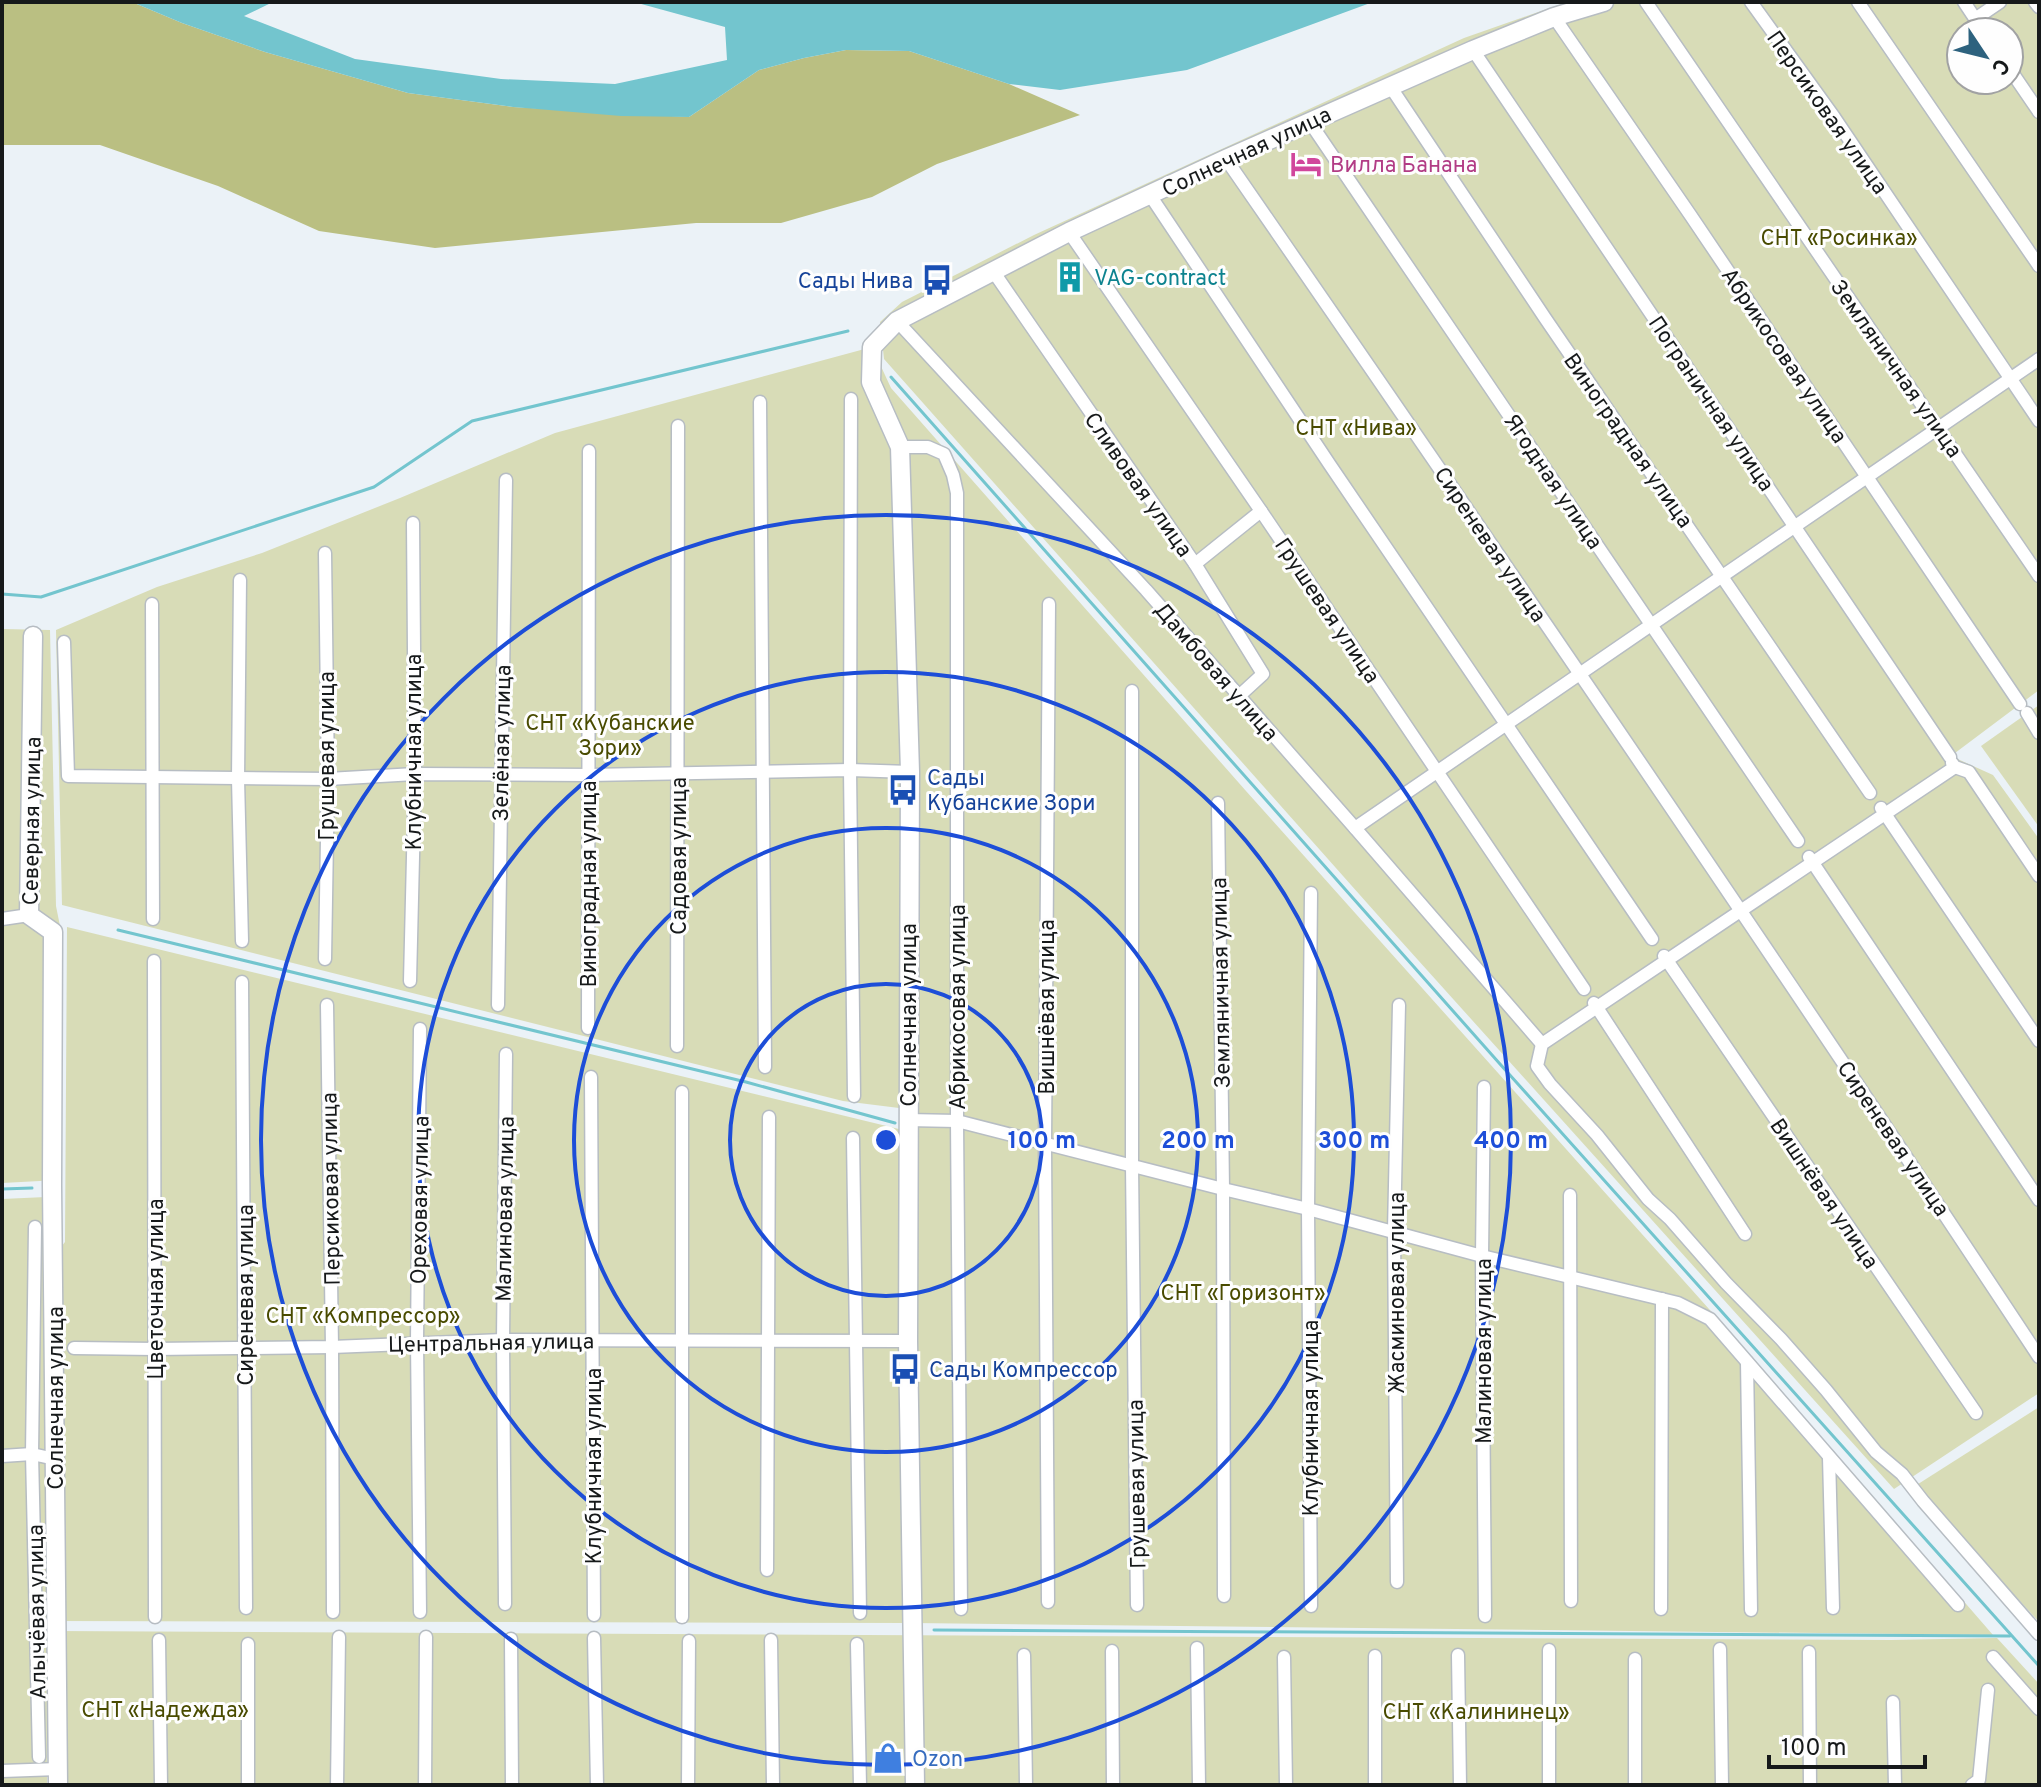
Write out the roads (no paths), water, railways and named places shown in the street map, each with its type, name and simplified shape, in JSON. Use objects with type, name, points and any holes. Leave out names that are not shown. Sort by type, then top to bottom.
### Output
[{"type":"street","name":"Солнечная улица","points":[[915,1785],[908,1341],[910,772],[900,447],[871,382],[872,347],[897,321],[1069,232],[1309,121],[1473,50],[1554,17],[1604,2]]},
{"type":"street","name":"Земляничная улица","points":[[1646,2],[2039,576]]},
{"type":"street","name":"Персиковая улица","points":[[1751,2],[1834,117],[2039,421]]},
{"type":"street","points":[[1858,2],[2039,266]]},
{"type":"street","points":[[1979,16],[2000,2]]},
{"type":"street","points":[[2035,2],[2039,7]]},
{"type":"street","name":"Абрикосовая улица","points":[[1554,17],[2027,714]]},
{"type":"street","name":"Пограничная улица","points":[[1473,50],[1952,762]]},
{"type":"street","name":"Виноградная улица","points":[[1390,86],[1870,793]]},
{"type":"street","points":[[2025,91],[2039,112]]},
{"type":"street","name":"Ягодная улица","points":[[1309,121],[1798,841]]},
{"type":"street","name":"Сиреневая улица","points":[[1226,159],[1728,892],[2039,1357]]},
{"type":"street","points":[[1150,195],[1652,939]]},
{"type":"street","name":"Грушевая улица","points":[[1069,232],[1584,989]]},
{"type":"street","name":"Сливовая улица","points":[[993,271],[1195,564],[1263,674],[1239,696]]},
{"type":"street","name":"Дамбовая улица","points":[[897,321],[1146,590],[1542,1044]]},
{"type":"street","points":[[1355,828],[2039,359]]},
{"type":"street","points":[[851,399],[850,770],[854,1096]]},
{"type":"street","points":[[760,402],[765,1067]]},
{"type":"street","name":"Садовая улица","points":[[677,1046],[678,426]]},
{"type":"street","name":"Абрикосовая улица","points":[[900,447],[928,447],[944,454],[957,493],[961,1609]]},
{"type":"street","name":"Виноградная улица","points":[[588,1028],[589,451]]},
{"type":"street","name":"Зелёная улица","points":[[498,1005],[506,480]]},
{"type":"street","points":[[1195,564],[1261,511]]},
{"type":"street","name":"Клубничная улица","points":[[410,981],[415,774],[413,523]]},
{"type":"street","name":"Грушевая улица","points":[[325,553],[328,779],[325,959]]},
{"type":"street","points":[[240,580],[238,779],[242,941]]},
{"type":"street","points":[[152,604],[153,919]]},
{"type":"street","name":"Вишнёвая улица","points":[[1048,1602],[1045,1145],[1049,604]]},
{"type":"street","name":"Северная улица","points":[[33,636],[29,915],[53,932],[52,1185]]},
{"type":"street","points":[[64,642],[68,776],[328,779],[415,774],[910,772]]},
{"type":"street","name":"Грушевая улица","points":[[1132,691],[1132,1166],[1137,1605]]},
{"type":"street","points":[[2039,876],[1969,772],[1952,762],[1885,815],[1810,859],[1744,916],[1595,1005],[1542,1044],[1537,1066],[1648,1199],[1670,1219],[1817,1380],[1876,1452],[1902,1474],[2039,1634]]},
{"type":"street","name":"Земляничная улица","points":[[1218,803],[1224,1596]]},
{"type":"street","points":[[1885,815],[2039,1041]]},
{"type":"street","points":[[1810,859],[2039,1200]]},
{"type":"street","name":"Клубничная улица","points":[[1311,893],[1308,1209],[1311,1606]]},
{"type":"street","points":[[2,919],[29,915]]},
{"type":"street","name":"Цветочная улица","points":[[154,961],[155,1617]]},
{"type":"street","name":"Вишнёвая улица","points":[[1668,962],[1976,1413]]},
{"type":"street","name":"Сиреневая улица","points":[[242,982],[246,1608]]},
{"type":"street","name":"Персиковая улица","points":[[327,1005],[333,1612]]},
{"type":"street","name":"Жасминовая улица","points":[[1397,1582],[1394,1231],[1399,1005]]},
{"type":"street","points":[[1595,1005],[1745,1234]]},
{"type":"street","name":"Ореховая улица","points":[[420,1029],[417,1342],[420,1612]]},
{"type":"street","name":"Малиновая улица","points":[[505,1604],[503,1340],[506,1054]]},
{"type":"street","name":"Клубничная улица","points":[[591,1077],[594,1615]]},
{"type":"street","name":"Малиновая улица","points":[[1484,1087],[1485,1616]]},
{"type":"street","points":[[682,1092],[682,1617]]},
{"type":"street","points":[[767,1570],[769,1117]]},
{"type":"street","points":[[907,1120],[957,1121],[1482,1256],[1678,1303],[1710,1319],[1958,1605]]},
{"type":"street","points":[[853,1138],[860,1613]]},
{"type":"street","name":"Солнечная улица","points":[[52,1185],[58,1777]]},
{"type":"street","points":[[1570,1195],[1571,1601]]},
{"type":"street","name":"Алычёвая улица","points":[[35,1227],[32,1454],[39,1757]]},
{"type":"street","points":[[1661,1609],[1662,1299]]},
{"type":"street","name":"Центральная улица","points":[[74,1348],[332,1347],[503,1340],[908,1341]]},
{"type":"street","points":[[1747,1362],[1751,1610]]},
{"type":"street","points":[[2,1456],[32,1454],[55,1459]]},
{"type":"street","points":[[1829,1457],[1833,1608]]},
{"type":"street","points":[[337,1785],[339,1637]]},
{"type":"street","points":[[425,1785],[426,1637]]},
{"type":"street","points":[[594,1638],[597,1785]]},
{"type":"street","points":[[511,1639],[512,1785]]},
{"type":"street","points":[[159,1640],[161,1785]]},
{"type":"street","points":[[771,1640],[773,1785]]},
{"type":"street","points":[[688,1785],[689,1641]]},
{"type":"street","points":[[248,1644],[248,1785]]},
{"type":"street","points":[[857,1644],[860,1785]]},
{"type":"street","points":[[1197,1648],[1199,1785]]},
{"type":"street","points":[[1720,1649],[1722,1785]]},
{"type":"street","points":[[1549,1650],[1549,1785]]},
{"type":"street","points":[[1112,1651],[1113,1785]]},
{"type":"street","points":[[1809,1652],[1810,1785]]},
{"type":"street","points":[[1024,1655],[1026,1785]]},
{"type":"street","points":[[1458,1655],[1460,1785]]},
{"type":"street","points":[[1375,1656],[1375,1785]]},
{"type":"street","points":[[1284,1657],[1286,1785]]},
{"type":"street","points":[[1993,1657],[2039,1709]]},
{"type":"street","points":[[1635,1659],[1635,1785]]},
{"type":"street","points":[[1972,1785],[1979,1780],[1988,1690]]},
{"type":"street","points":[[1893,1702],[1895,1785]]},
{"type":"street","points":[[2,1771],[58,1777]]},
{"type":"water","points":[[132,2],[273,2],[244,16],[355,59],[501,79],[615,84],[727,60],[725,27],[634,2],[1373,2],[1187,70],[1060,90],[1009,84],[909,51],[846,50],[759,70],[689,117],[621,116],[513,107],[408,93],[265,52]]},
{"type":"waterway","points":[[2,594],[41,597],[374,487],[472,421],[848,331]]},
{"type":"waterway","points":[[891,377],[2039,1666]]},
{"type":"waterway","points":[[118,930],[746,1082],[895,1123]]},
{"type":"waterway","points":[[2,1189],[32,1188]]},
{"type":"waterway","points":[[934,1630],[2010,1636]]},
{"type":"place","name":"Вилла Банана","points":[[1306,164]]},
{"type":"place","name":"VAG-contract","points":[[1070,277]]},
{"type":"place","name":"Сады Нива","points":[[937,280]]},
{"type":"place","name":"Сады Кубанские Зори","points":[[903,790]]},
{"type":"place","name":"Сады Компрессор","points":[[905,1369]]},
{"type":"place","name":"Ozon","points":[[888,1758]]},
{"type":"park label","name":"СНТ «Росинка»","points":[[1839,237]]},
{"type":"park label","name":"СНТ «Нива»","points":[[1356,427]]},
{"type":"park label","name":"СНТ «Кубанские Зори»","points":[[610,734]]},
{"type":"park label","name":"СНТ «Горизонт»","points":[[1243,1292]]},
{"type":"park label","name":"СНТ «Компрессор»","points":[[363,1315]]},
{"type":"park label","name":"СНТ «Надежда»","points":[[165,1709]]},
{"type":"park label","name":"СНТ «Калининец»","points":[[1476,1711]]}]
